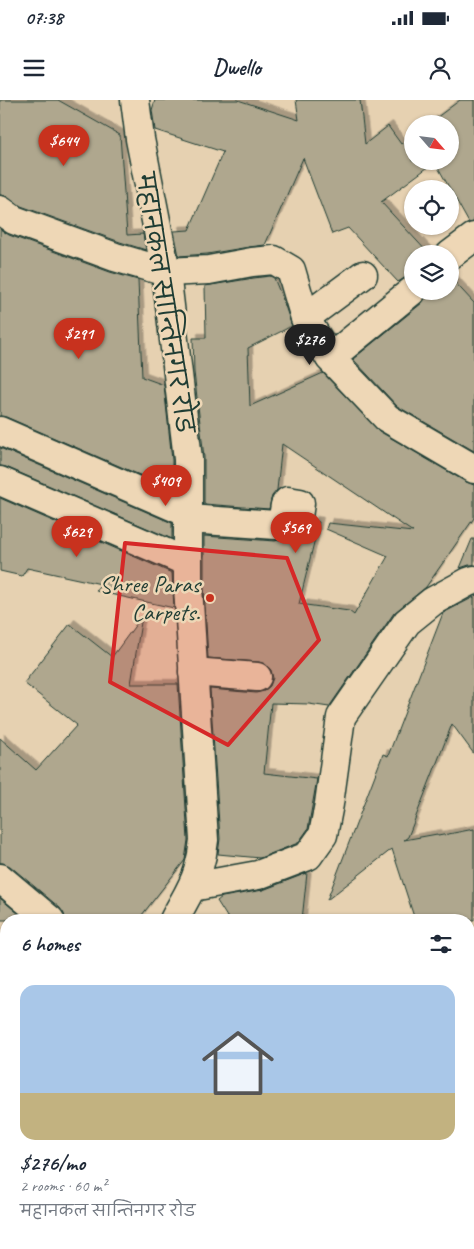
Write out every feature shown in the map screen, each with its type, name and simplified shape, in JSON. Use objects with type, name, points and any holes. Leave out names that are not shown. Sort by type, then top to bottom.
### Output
[{"type":"street","name":"महानकल सान्तिनगर रोड","points":[[135,100],[140,139],[166,272],[188,459],[187,562],[204,840],[198,873],[184,907]]},
{"type":"street","points":[[0,210],[14,220],[115,257],[166,272],[208,270],[274,260],[291,270],[305,318],[330,358],[387,418],[474,469]]},
{"type":"street","points":[[459,248],[474,237]]},
{"type":"street","points":[[305,318],[363,275]]},
{"type":"street","points":[[330,358],[404,298]]},
{"type":"street","points":[[0,431],[188,516],[276,525],[283,518],[285,505],[288,501],[300,503],[298,518]]},
{"type":"street","points":[[0,481],[187,562]]},
{"type":"street","points":[[184,907],[308,856],[323,835],[341,717],[408,622],[433,601],[474,580]]},
{"type":"street","points":[[193,672],[257,677]]},
{"type":"street","points":[[0,878],[43,914]]},
{"type":"highlighted area","points":[[125,543],[287,558],[319,640],[228,745],[110,682]]},
{"type":"building","points":[[0,100],[58,100],[120,135],[127,235],[143,234],[146,250],[21,206],[9,197],[0,195]]},
{"type":"building","points":[[155,100],[238,100],[299,120],[296,100],[360,100],[365,144],[388,126],[401,144],[404,142],[404,170],[424,170],[411,180],[404,180],[404,185],[381,202],[404,227],[404,235],[411,235],[421,245],[404,245],[404,279],[398,282],[348,228],[332,234],[303,158],[265,245],[207,254],[179,256],[174,231],[189,230],[223,152],[155,130],[152,110]]},
{"type":"building","points":[[460,100],[474,100],[474,222],[469,223],[459,205],[459,180],[445,180],[439,170],[459,170],[459,115],[440,115]]},
{"type":"building","points":[[0,229],[9,235],[110,272],[138,280],[142,377],[164,385],[172,460],[172,489],[0,416]]},
{"type":"building","points":[[270,276],[274,278],[292,326],[248,348],[250,406],[323,373],[379,431],[474,485],[474,518],[426,587],[394,613],[329,707],[309,704],[271,703],[264,773],[317,779],[308,829],[298,843],[260,858],[218,854],[220,839],[210,689],[256,693],[264,691],[270,686],[273,678],[271,670],[265,664],[259,662],[208,658],[204,587],[204,536],[275,541],[282,539],[292,531],[304,531],[310,527],[313,521],[319,522],[299,604],[349,611],[354,615],[388,556],[326,529],[328,523],[413,532],[282,444],[277,490],[272,496],[269,509],[204,504],[204,457],[194,372],[193,338],[206,338],[205,286]]},
{"type":"building","points":[[459,287],[474,303],[474,451],[397,406],[353,359],[424,300],[459,300]]},
{"type":"building","points":[[0,448],[172,523],[172,539],[0,466]]},
{"type":"building","points":[[0,498],[172,573],[174,608],[96,591],[101,584],[27,568],[22,576],[0,571]]},
{"type":"building","points":[[472,539],[474,539],[474,565],[460,568]]},
{"type":"building","points":[[474,597],[474,754],[452,724],[408,837],[404,840],[474,829],[474,914],[413,914],[392,849],[327,900],[383,754],[388,756],[443,613]]},
{"type":"building","points":[[142,616],[131,684],[178,684],[188,840],[185,860],[143,914],[64,914],[60,908],[10,866],[0,863],[0,738],[36,770],[77,725],[24,683],[70,624],[112,657]]},
{"type":"building","points":[[307,873],[303,914],[225,914],[217,901],[222,897],[263,890]]},
{"type":"building","points":[[0,898],[19,914],[0,914]]},
{"type":"place","name":"Shree Paras Carpets.","points":[[210,598]]}]
